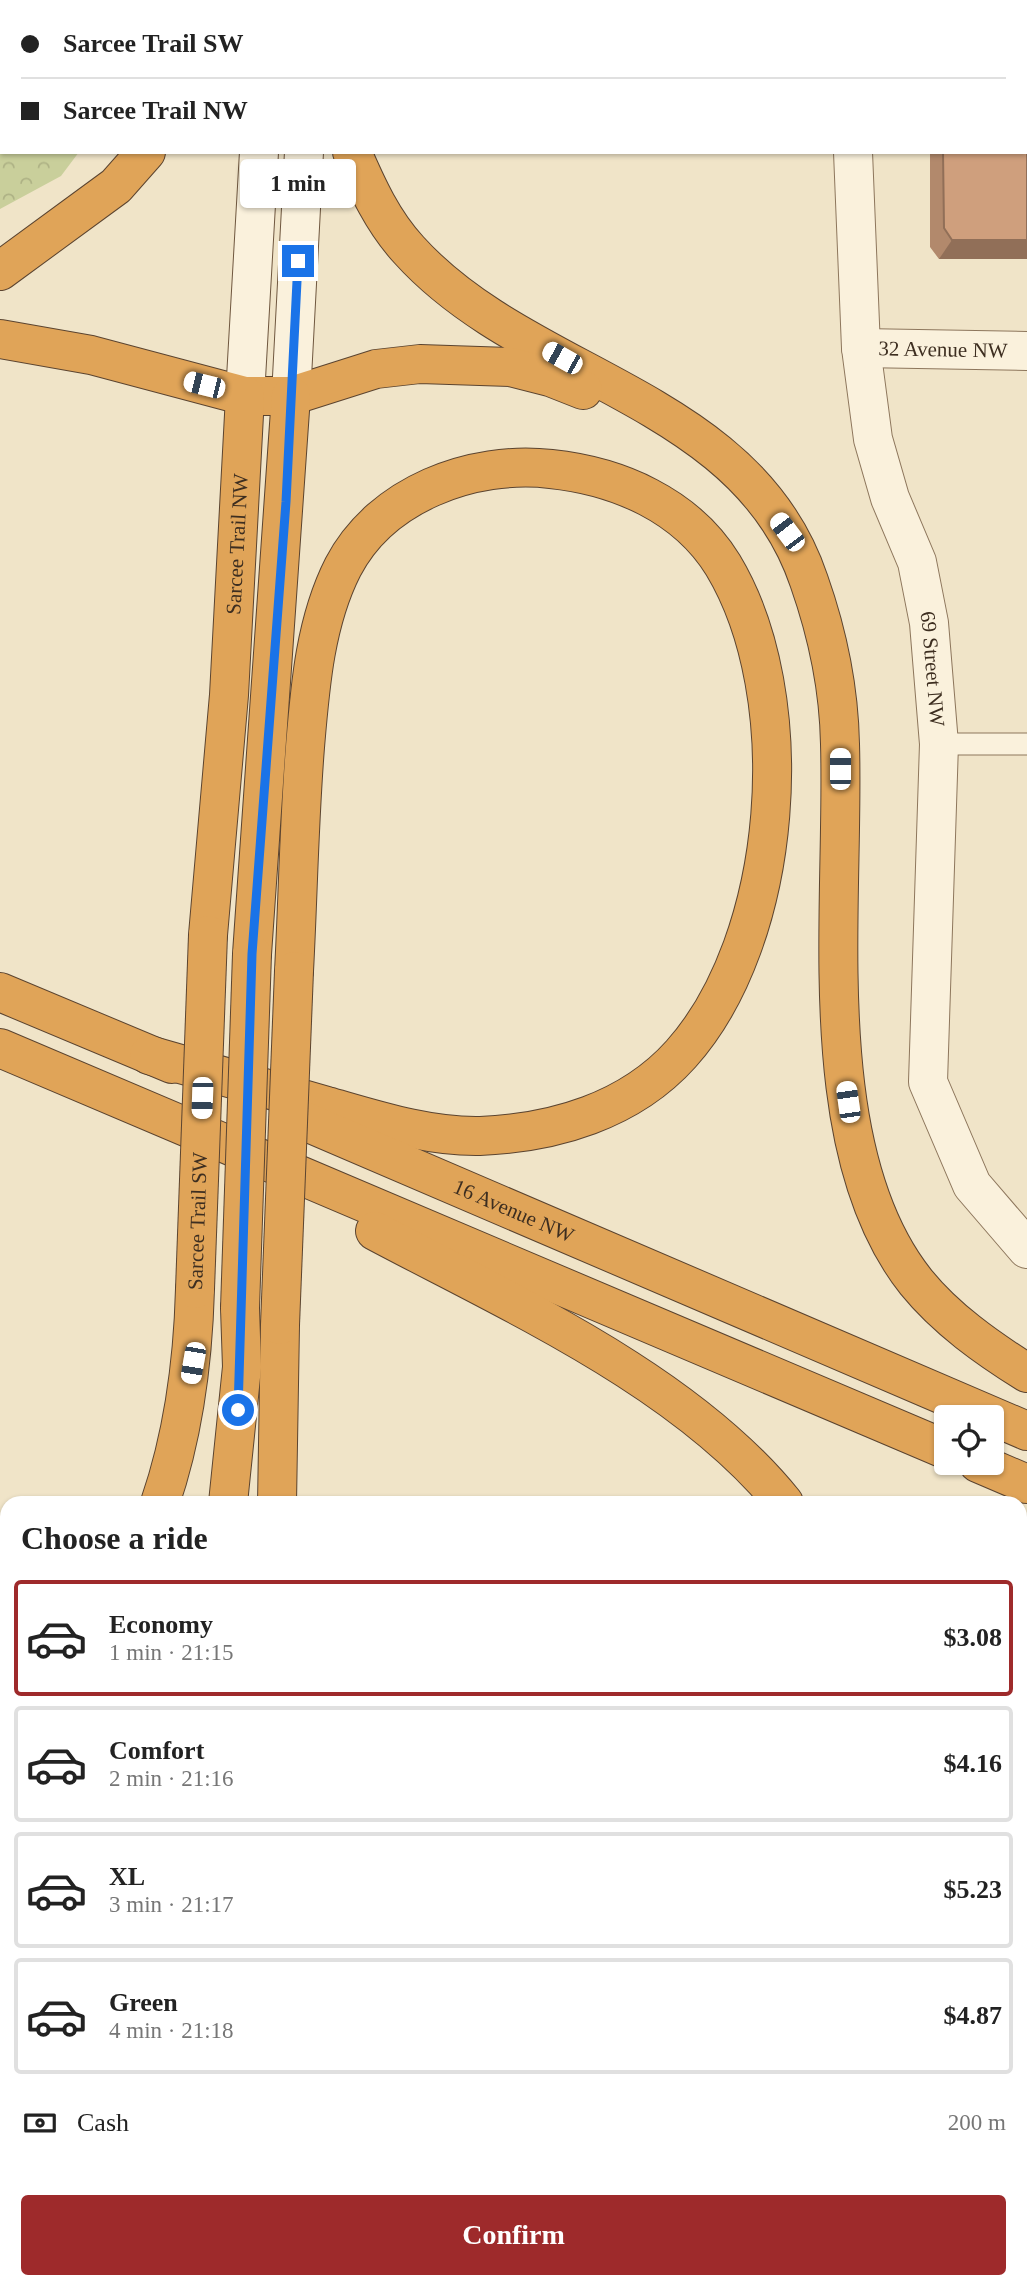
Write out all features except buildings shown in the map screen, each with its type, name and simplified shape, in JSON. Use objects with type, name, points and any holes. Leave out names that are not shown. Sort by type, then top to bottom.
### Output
[{"type":"highway","points":[[0,271],[116,186],[144,154]]},
{"type":"highway","points":[[353,154],[384,218],[407,249],[433,274],[518,333],[693,433],[746,477],[787,532],[809,579],[826,643],[840,741],[841,991],[845,1082],[854,1145],[869,1197],[890,1242],[916,1282],[947,1314],[992,1352],[1027,1373]]},
{"type":"highway","points":[[0,339],[91,355],[245,396],[291,396],[376,369],[420,364],[510,368],[550,377],[693,433]]},
{"type":"highway","name":"Sarcee Trail NW","points":[[208,935],[229,695],[245,396]]},
{"type":"highway","name":"Sarcee Trail NW","points":[[229,1496],[242,1367],[240,1308],[252,954],[291,396]]},
{"type":"highway","points":[[149,1055],[289,1095],[403,1127],[475,1136],[543,1130],[578,1121],[631,1093],[681,1055],[702,1026],[739,958],[762,877],[772,796],[772,748],[757,647],[722,563],[695,532],[657,502],[631,486],[587,473],[536,467],[491,469],[451,479],[403,502],[375,526],[344,564],[325,612],[311,682],[294,971],[289,1095],[280,1325],[277,1496]]},
{"type":"highway","name":"Sarcee Trail SW","points":[[162,1496],[175,1452],[191,1377],[208,935]]},
{"type":"highway","name":"16 Avenue NW","points":[[0,992],[1027,1431]]},
{"type":"highway","points":[[0,1048],[934,1444]]},
{"type":"highway","points":[[150,1112],[522,1310],[640,1379],[727,1443],[777,1496]]},
{"type":"highway","points":[[1004,1474],[1027,1484]]},
{"type":"street","name":"Sarcee Trail NW","points":[[245,396],[259,154]]},
{"type":"street","name":"Sarcee Trail NW","points":[[291,396],[304,154]]},
{"type":"street","name":"69 Street NW","points":[[853,154],[861,348],[873,439],[890,498],[917,562],[929,623],[939,744],[928,1082],[972,1185],[1027,1249]]},
{"type":"street","name":"32 Avenue NW","points":[[861,348],[1027,351]]},
{"type":"lane","points":[[939,744],[1027,744]]},
{"type":"green space","points":[[0,154],[78,154],[61,176],[0,209]]},
{"type":"route","points":[[238,1410],[242,1367],[240,1308],[252,954],[286,502],[298,261]]}]
